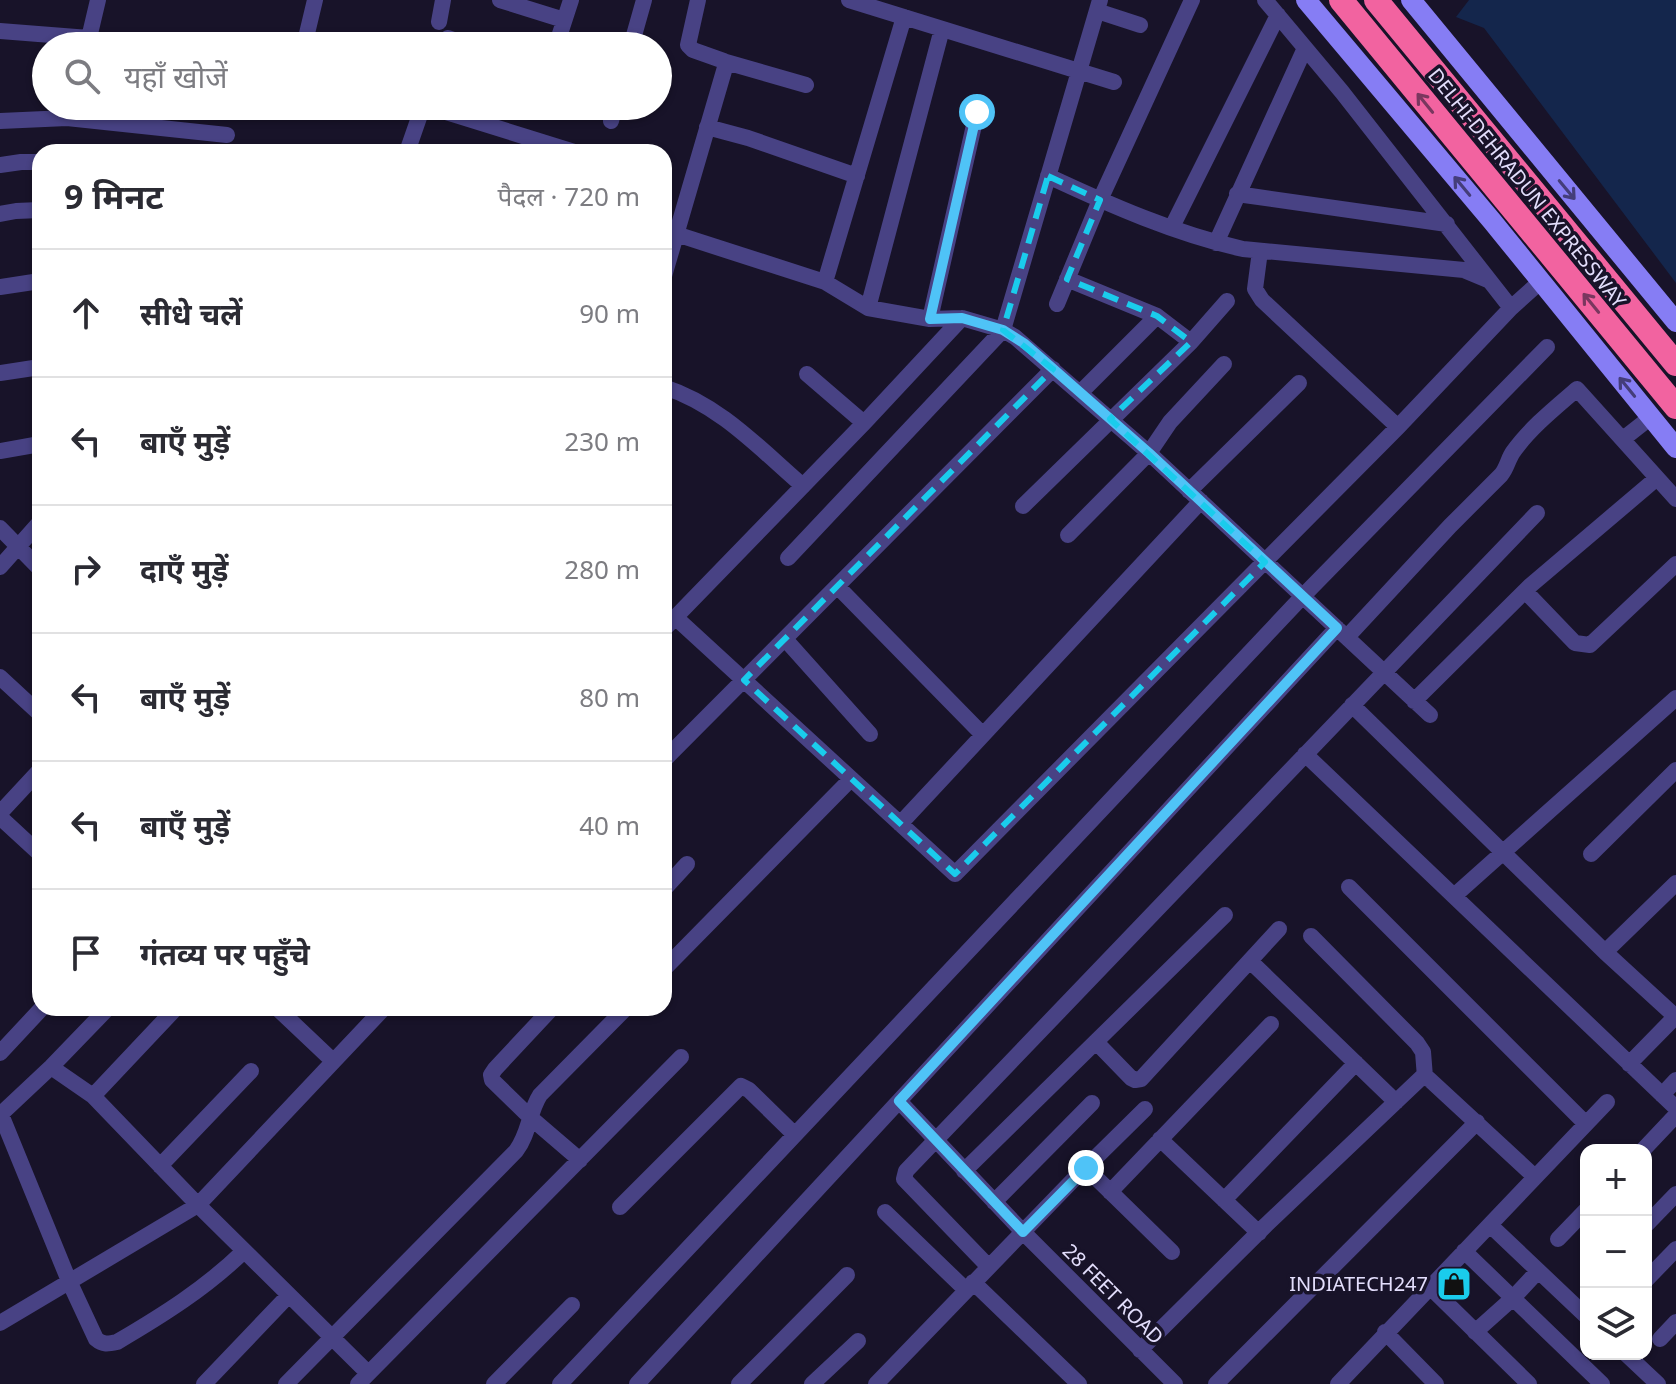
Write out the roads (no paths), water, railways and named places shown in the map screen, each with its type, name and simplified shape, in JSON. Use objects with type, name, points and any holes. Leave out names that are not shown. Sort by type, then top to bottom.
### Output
[{"type":"highway","name":"DELHI-DEHRADUN EXPRESSWAY","points":[[1341,0],[1676,407]]},
{"type":"highway","name":"DELHI-DEHRADUN EXPRESSWAY","points":[[1376,0],[1676,364]]},
{"type":"street","points":[[90,32],[98,0]]},
{"type":"street","points":[[307,32],[315,0]]},
{"type":"street","points":[[439,22],[443,0]]},
{"type":"street","points":[[500,0],[564,20]]},
{"type":"street","points":[[560,32],[571,0]]},
{"type":"street","points":[[635,32],[644,0]]},
{"type":"street","points":[[698,0],[688,45],[693,50],[806,85]]},
{"type":"street","points":[[849,0],[1114,82]]},
{"type":"street","points":[[1057,304],[1100,200],[1192,0]]},
{"type":"street","points":[[1265,0],[1447,224],[1488,280],[1514,305]]},
{"type":"street","points":[[1306,0],[1536,285],[1636,429],[1657,478],[1676,499]]},
{"type":"street","points":[[1411,0],[1676,322]]},
{"type":"street","points":[[788,558],[1003,330],[1099,5],[1140,25]]},
{"type":"street","points":[[1172,227],[1278,15]]},
{"type":"street","points":[[825,282],[904,17]]},
{"type":"street","points":[[868,308],[942,29]]},
{"type":"street","points":[[0,31],[32,34]]},
{"type":"street","points":[[1216,243],[1305,48]]},
{"type":"street","points":[[672,248],[726,62]]},
{"type":"street","points":[[930,319],[977,112]]},
{"type":"street","points":[[0,121],[32,120]]},
{"type":"street","points":[[86,120],[227,135]]},
{"type":"street","points":[[410,144],[420,120]]},
{"type":"street","points":[[472,120],[550,144]]},
{"type":"street","points":[[707,127],[857,176]]},
{"type":"street","points":[[519,144],[522,135]]},
{"type":"street","points":[[0,165],[32,162]]},
{"type":"street","points":[[1048,176],[1100,200],[1216,243],[1260,251],[1464,270],[1488,280]]},
{"type":"street","points":[[1237,194],[1447,224]]},
{"type":"street","points":[[0,214],[32,211]]},
{"type":"street","points":[[676,234],[825,282],[868,308],[930,319],[962,318],[1003,330],[1025,344],[1149,453],[1430,715]]},
{"type":"street","points":[[1260,251],[1255,289],[1262,300],[1398,427]]},
{"type":"street","points":[[1067,279],[1157,316],[1191,342]]},
{"type":"street","points":[[0,287],[32,282]]},
{"type":"street","points":[[672,625],[744,680],[955,874],[1536,285]]},
{"type":"street","points":[[1023,506],[1191,342],[1227,301]]},
{"type":"street","points":[[1080,393],[1157,316]]},
{"type":"street","points":[[672,621],[962,318]]},
{"type":"street","points":[[560,1384],[1302,597],[1547,347]]},
{"type":"street","points":[[1068,535],[1149,453],[1170,422],[1224,364]]},
{"type":"street","points":[[0,373],[32,368]]},
{"type":"street","points":[[672,752],[1053,369]]},
{"type":"street","points":[[807,374],[864,423]]},
{"type":"street","points":[[900,824],[1299,383]]},
{"type":"street","points":[[637,1384],[899,1101],[1342,633],[1505,471],[1510,455],[1577,389],[1636,429],[1676,448]]},
{"type":"street","points":[[672,390],[722,415],[803,486]]},
{"type":"street","points":[[0,451],[32,445]]},
{"type":"street","points":[[1414,701],[1525,591],[1657,478]]},
{"type":"street","points":[[989,1267],[904,1179],[906,1171],[1537,513]]},
{"type":"street","points":[[0,528],[32,561]]},
{"type":"street","points":[[0,567],[32,531]]},
{"type":"street","points":[[1525,591],[1575,643],[1590,645],[1676,564]]},
{"type":"street","points":[[837,586],[983,735]]},
{"type":"street","points":[[785,639],[870,734]]},
{"type":"street","points":[[0,677],[32,707]]},
{"type":"street","points":[[1454,896],[1676,698]]},
{"type":"street","points":[[1352,705],[1502,853],[1676,1017],[1629,1064]]},
{"type":"street","points":[[1305,754],[1676,1108]]},
{"type":"street","points":[[1591,854],[1676,770]]},
{"type":"street","points":[[32,779],[0,815],[32,846]]},
{"type":"street","points":[[672,961],[851,779]]},
{"type":"street","points":[[672,880],[687,864]]},
{"type":"street","points":[[1605,952],[1676,883]]},
{"type":"street","points":[[1349,887],[1586,1124]]},
{"type":"street","points":[[964,1171],[1225,915]]},
{"type":"street","points":[[1096,1042],[1131,1078],[1141,1079],[1279,929]]},
{"type":"street","points":[[1311,936],[1417,1043],[1423,1052],[1425,1077],[1535,1177]]},
{"type":"street","points":[[1250,961],[1396,1102]]},
{"type":"street","points":[[0,1053],[35,1016]]},
{"type":"street","points":[[100,1016],[0,1113],[96,1339],[101,1343],[117,1342],[183,1302],[244,1251]]},
{"type":"street","points":[[93,1096],[168,1016]]},
{"type":"street","points":[[285,1016],[333,1061]]},
{"type":"street","points":[[0,1323],[198,1205],[376,1016]]},
{"type":"street","points":[[545,1016],[491,1075],[492,1080],[580,1160]]},
{"type":"street","points":[[286,1384],[516,1151],[524,1139],[540,1095],[618,1016]]},
{"type":"street","points":[[1110,1192],[1271,1024]]},
{"type":"street","points":[[51,1067],[93,1096],[332,1337],[363,1379],[681,1057]]},
{"type":"street","points":[[1224,1200],[1356,1063]]},
{"type":"street","points":[[160,1166],[251,1071]]},
{"type":"street","points":[[1140,1350],[1425,1077]]},
{"type":"street","points":[[1662,1095],[1676,1080]]},
{"type":"street","points":[[620,1207],[741,1086],[749,1090],[795,1135]]},
{"type":"street","name":"28 FEET ROAD","points":[[899,1101],[1023,1232],[1175,1384]]},
{"type":"street","points":[[1338,1384],[1607,1102]]},
{"type":"street","points":[[994,1202],[1092,1103]]},
{"type":"street","points":[[876,1384],[1145,1109]]},
{"type":"street","points":[[1649,1144],[1676,1115]]},
{"type":"street","points":[[1216,1384],[1477,1122]]},
{"type":"street","points":[[1160,1139],[1259,1233]]},
{"type":"street","points":[[1086,1168],[1172,1252]]},
{"type":"street","points":[[1652,1219],[1676,1194]]},
{"type":"street","points":[[885,1212],[1079,1384]]},
{"type":"street","points":[[1558,1239],[1580,1216]]},
{"type":"street","points":[[1490,1225],[1580,1310]]},
{"type":"street","points":[[1652,1274],[1676,1249]]},
{"type":"street","points":[[1464,1251],[1602,1384]]},
{"type":"street","points":[[1475,1332],[1538,1271]]},
{"type":"street","points":[[739,1384],[847,1275]]},
{"type":"street","points":[[1430,1287],[1529,1384]]},
{"type":"street","points":[[204,1384],[289,1295]]},
{"type":"street","points":[[494,1384],[572,1305]]},
{"type":"street","points":[[1660,1339],[1676,1322]]},
{"type":"street","points":[[1385,1332],[1436,1384]]},
{"type":"street","points":[[812,1384],[858,1341]]},
{"type":"street","points":[[1632,1360],[1658,1384]]},
{"type":"water","points":[[1469,0],[1676,0],[1676,283],[1484,28],[1456,17]]},
{"type":"place","name":"INDIATECH247","points":[[1454,1284]]}]
